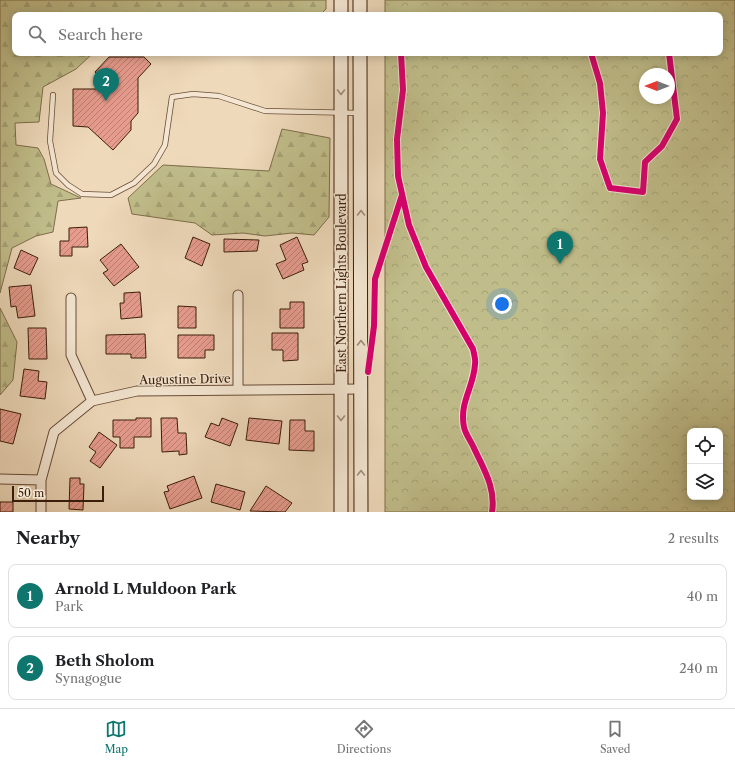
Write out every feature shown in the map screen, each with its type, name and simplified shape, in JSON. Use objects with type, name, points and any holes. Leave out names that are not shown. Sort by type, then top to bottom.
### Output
[{"type":"main road","points":[[341,0],[341,12]]},
{"type":"main road","points":[[360,0],[360,12]]},
{"type":"main road","name":"East Northern Lights Boulevard","points":[[341,56],[341,512]]},
{"type":"main road","name":"East Northern Lights Boulevard","points":[[360,56],[361,512]]},
{"type":"street","points":[[238,296],[238,390]]},
{"type":"street","points":[[71,298],[71,355],[92,402]]},
{"type":"street","name":"Augustine Drive","points":[[41,512],[41,480],[54,432],[92,402],[138,391],[361,389]]},
{"type":"street","points":[[0,479],[41,480]]},
{"type":"lane","points":[[53,94],[50,141],[52,160],[56,173],[68,185],[82,194],[112,195],[134,183],[154,164],[165,144],[172,97],[193,94],[219,96],[265,111],[360,113]]},
{"type":"green space","points":[[0,0],[326,0],[326,9],[323,12],[12,12],[12,56],[90,56],[76,69],[43,87],[39,122],[15,123],[16,145],[38,148],[44,159],[51,184],[81,198],[58,201],[53,232],[36,236],[12,248],[0,293]]},
{"type":"green space","points":[[385,0],[735,0],[735,512],[385,512],[385,56],[723,56],[723,12],[385,12]]},
{"type":"green space","points":[[282,129],[330,138],[329,217],[314,235],[292,233],[265,236],[243,233],[212,235],[195,223],[132,214],[128,198],[163,165],[269,171]]},
{"type":"green space","points":[[0,308],[17,342],[13,380],[0,395]]},
{"type":"building","points":[[109,57],[144,57],[151,64],[138,78],[138,113],[131,121],[131,130],[113,150],[88,127],[73,126],[73,89],[100,89],[100,77],[95,72]]},
{"type":"building","points":[[87,227],[88,247],[72,247],[72,256],[60,256],[60,241],[69,241],[69,228]]},
{"type":"building","points":[[193,237],[210,244],[202,266],[185,258]]},
{"type":"building","points":[[297,237],[308,262],[302,264],[304,270],[283,279],[276,264],[286,260],[280,245]]},
{"type":"building","points":[[224,239],[259,240],[257,251],[224,252]]},
{"type":"building","points":[[121,244],[139,267],[114,286],[103,273],[108,270],[100,260]]},
{"type":"building","points":[[21,250],[38,258],[30,275],[14,268]]},
{"type":"building","points":[[31,285],[35,316],[18,318],[16,306],[11,307],[9,287]]},
{"type":"building","points":[[140,292],[142,317],[121,319],[120,303],[124,303],[124,293]]},
{"type":"building","points":[[290,302],[304,302],[304,328],[280,328],[280,309],[290,309]]},
{"type":"building","points":[[178,306],[196,307],[196,328],[178,328]]},
{"type":"building","points":[[28,328],[46,328],[47,359],[29,359]]},
{"type":"building","points":[[272,333],[298,333],[298,360],[283,361],[283,350],[272,350]]},
{"type":"building","points":[[145,334],[146,358],[131,358],[131,354],[106,354],[106,335]]},
{"type":"building","points":[[178,335],[214,335],[214,350],[205,350],[205,358],[178,358]]},
{"type":"building","points":[[24,369],[39,371],[38,381],[47,382],[45,399],[20,396]]},
{"type":"building","points":[[0,409],[21,414],[13,444],[0,441]]},
{"type":"building","points":[[136,418],[151,418],[151,437],[134,437],[134,448],[120,448],[120,437],[113,437],[113,420],[136,420]]},
{"type":"building","points":[[161,418],[177,418],[178,433],[186,433],[187,454],[179,455],[179,451],[162,452]]},
{"type":"building","points":[[222,418],[238,424],[230,446],[205,437],[211,423],[219,426]]},
{"type":"building","points":[[249,418],[282,421],[279,444],[246,440]]},
{"type":"building","points":[[290,420],[305,420],[305,431],[314,431],[314,451],[289,450]]},
{"type":"building","points":[[99,432],[117,445],[100,468],[90,461],[96,452],[89,447]]},
{"type":"building","points":[[194,476],[202,498],[170,509],[164,492],[169,491],[167,486]]},
{"type":"building","points":[[70,478],[80,478],[80,484],[84,484],[83,510],[69,509]]},
{"type":"building","points":[[216,484],[245,492],[240,510],[211,502]]},
{"type":"building","points":[[266,486],[292,503],[285,512],[250,511]]},
{"type":"building","points":[[0,502],[13,502],[13,512],[0,512]]},
{"type":"cycle path","points":[[401,56],[403,90],[397,139],[398,176],[409,225],[426,267],[473,349],[475,357],[474,372],[463,410],[464,427],[488,478],[492,494],[492,512]]},
{"type":"cycle path","points":[[592,56],[600,83],[603,113],[600,159],[610,188],[643,192],[645,162],[662,146],[677,119],[669,56]]},
{"type":"cycle path","points":[[368,372],[374,326],[375,279],[402,195]]},
{"type":"place","name":"Beth Sholom","points":[[106,101]]},
{"type":"place","name":"Arnold L Muldoon Park","points":[[560,264]]}]
